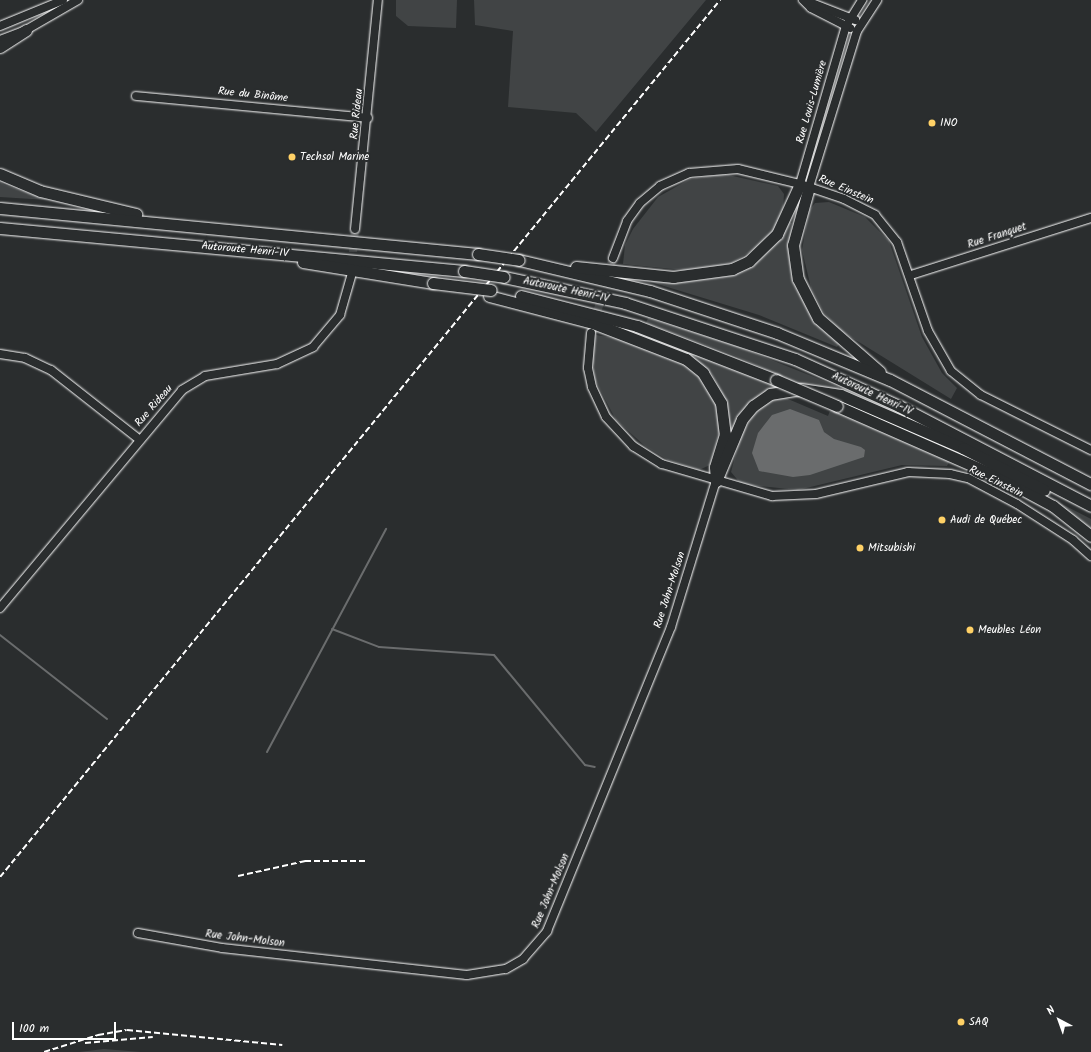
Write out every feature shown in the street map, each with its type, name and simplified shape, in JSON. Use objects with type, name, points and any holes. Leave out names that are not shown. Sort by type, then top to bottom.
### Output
[{"type":"highway","points":[[0,47],[26,30]]},
{"type":"highway","points":[[0,172],[11,179],[40,191],[165,222]]},
{"type":"highway","points":[[546,265],[673,277],[732,269],[749,261],[777,234],[804,185]]},
{"type":"highway","points":[[804,185],[793,245],[802,289],[832,332],[890,380]]},
{"type":"highway","name":"Autoroute Henri-IV","points":[[0,208],[165,222],[478,254],[546,265],[714,311],[890,380],[1091,484]]},
{"type":"highway","name":"Autoroute Henri-IV","points":[[0,228],[464,271],[504,277],[626,303],[794,359],[899,406],[1091,506]]},
{"type":"highway","points":[[229,249],[490,293],[637,326],[776,380],[1007,481],[1057,509],[1091,536]]},
{"type":"highway","points":[[490,293],[592,324],[686,359],[714,386],[721,403],[725,434],[715,467],[716,481]]},
{"type":"highway","points":[[716,481],[742,419],[753,406],[784,390],[814,389],[841,395],[924,430],[1091,512]]},
{"type":"highway","points":[[1048,462],[1091,476]]},
{"type":"street","points":[[0,26],[63,0]]},
{"type":"street","points":[[0,40],[26,30],[78,0]]},
{"type":"street","name":"Rue Rideau","points":[[355,229],[368,118],[378,0]]},
{"type":"street","points":[[803,0],[860,22]]},
{"type":"street","points":[[803,0],[811,8],[857,31]]},
{"type":"street","name":"Rue Louis-Lumière","points":[[804,185],[846,26],[850,17],[862,0]]},
{"type":"street","name":"Rue Louis-Lumière","points":[[804,185],[860,22],[877,0]]},
{"type":"street","name":"Rue du Binôme","points":[[136,96],[368,118]]},
{"type":"street","name":"Rue Einstein","points":[[613,258],[627,221],[637,207],[675,178],[704,169],[738,169],[804,185],[875,215],[897,242],[937,351],[965,384],[1091,450]]},
{"type":"street","name":"Rue Franquet","points":[[910,275],[1091,218]]},
{"type":"street","name":"Rue Rideau","points":[[0,608],[171,401],[193,381],[218,372],[277,364],[313,347],[340,315],[351,277]]},
{"type":"street","name":"Rue Einstein","points":[[591,333],[588,350],[592,387],[606,417],[620,433],[662,464],[716,481],[772,496],[794,497],[908,472],[950,474],[968,478],[1017,504],[1073,540],[1091,556]]},
{"type":"street","points":[[0,354],[25,358],[51,370],[140,440]]},
{"type":"street","name":"Rue John-Molson","points":[[138,933],[222,948],[467,975],[506,969],[523,959],[547,931],[671,627],[716,481]]},
{"type":"shaded area","points":[[396,0],[457,0],[456,28],[408,26],[396,16]]},
{"type":"shaded area","points":[[474,0],[706,0],[596,132],[576,113],[508,107],[513,31],[475,25]]},
{"type":"shaded area","points":[[724,174],[778,186],[784,194],[783,209],[776,228],[756,248],[732,263],[694,271],[623,264],[625,245],[633,229],[658,197],[690,179]]},
{"type":"shaded area","points":[[0,182],[5,185],[48,200],[0,197]]},
{"type":"shaded area","points":[[829,202],[865,217],[889,241],[922,337],[942,373],[957,388],[951,399],[841,331],[824,313],[811,288],[802,250],[809,211],[815,203]]},
{"type":"shaded area","points":[[788,222],[792,223],[789,252],[794,282],[807,308],[839,344],[837,347],[759,315],[651,282],[652,278],[694,281],[730,274]]},
{"type":"shaded area","points":[[648,318],[739,347],[839,387],[838,390],[799,384],[733,355],[646,323]]},
{"type":"shaded area","points":[[596,335],[626,340],[679,360],[704,379],[717,402],[720,427],[710,465],[699,470],[668,460],[645,446],[616,420],[595,380],[592,353]]},
{"type":"shaded area","points":[[652,336],[728,365],[779,388],[734,429],[729,429],[725,399],[712,374],[689,355]]},
{"type":"shaded area","points":[[781,396],[828,416],[831,408],[950,460],[947,466],[902,465],[798,490],[741,484],[731,472],[741,434],[757,409]]},
{"type":"shaded area","points":[[790,409],[819,420],[824,432],[834,439],[861,447],[865,450],[864,457],[810,475],[793,477],[759,471],[752,453],[758,433],[772,415]]},
{"type":"shaded area","points":[[1056,502],[1091,519],[1091,529]]},
{"type":"shaded area","points":[[104,1049],[141,1052],[79,1052]]},
{"type":"waterway","points":[[267,752],[386,529]]},
{"type":"waterway","points":[[332,629],[379,647],[494,655],[585,765],[595,767]]},
{"type":"waterway","points":[[0,635],[107,719]]},
{"type":"tunnel","points":[[352,264],[355,229]]},
{"type":"tunnel","points":[[591,333],[613,258]]},
{"type":"railway","points":[[0,877],[720,0]]},
{"type":"railway","points":[[238,876],[305,861],[366,861]]},
{"type":"railway","points":[[44,1052],[98,1035],[127,1030],[282,1045]]},
{"type":"railway","points":[[85,1043],[153,1037]]},
{"type":"place","name":"INO","points":[[932,123]]},
{"type":"place","name":"Techsol Marine","points":[[292,157]]},
{"type":"place","name":"Audi de Québec","points":[[942,520]]},
{"type":"place","name":"Mitsubishi","points":[[860,548]]},
{"type":"place","name":"Meubles Léon","points":[[970,630]]},
{"type":"place","name":"SAQ","points":[[961,1022]]}]
